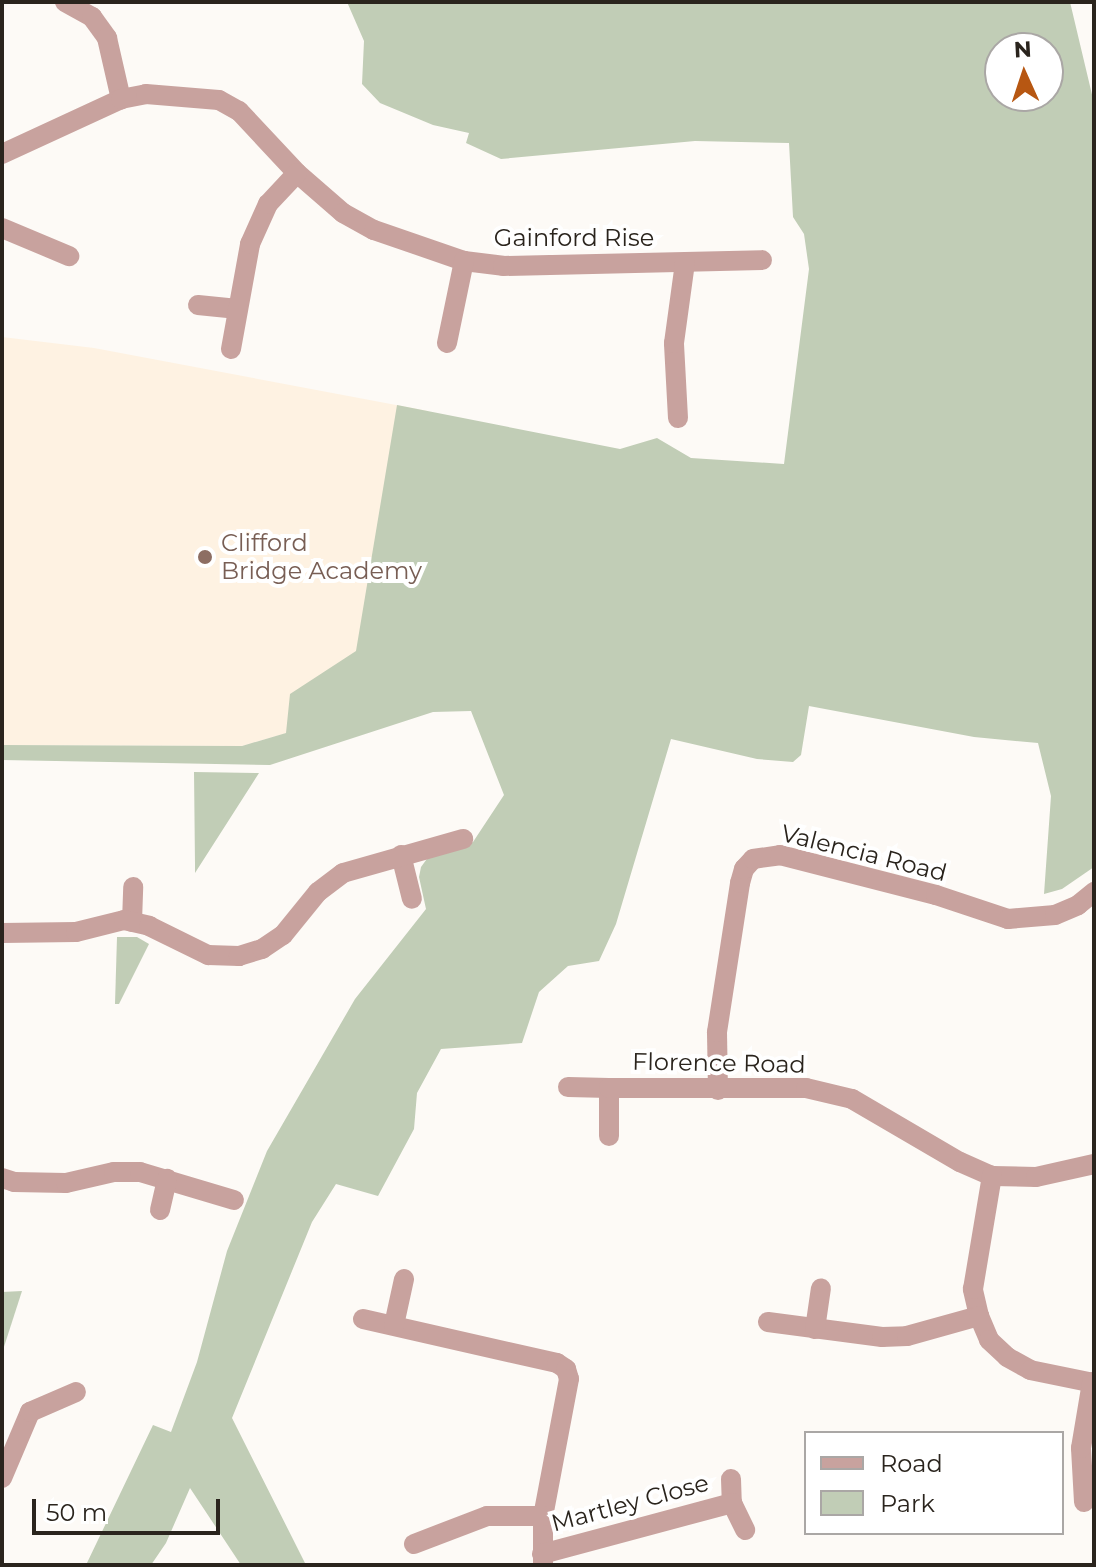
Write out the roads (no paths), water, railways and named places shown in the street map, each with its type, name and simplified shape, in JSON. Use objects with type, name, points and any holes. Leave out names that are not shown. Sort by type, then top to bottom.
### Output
[{"type":"street","points":[[65,2],[92,17],[107,38],[121,99]]},
{"type":"street","name":"Gainford Rise","points":[[2,154],[121,99],[146,94],[219,100],[239,111],[297,173],[343,213],[374,230],[464,261],[503,266],[762,260]]},
{"type":"street","points":[[231,349],[250,244],[268,204],[297,173]]},
{"type":"street","points":[[2,228],[69,256]]},
{"type":"street","name":"Gainford Rise","points":[[447,343],[464,261]]},
{"type":"street","name":"Gainford Rise","points":[[678,418],[674,343],[685,263]]},
{"type":"street","points":[[198,305],[238,309]]},
{"type":"street","points":[[2,933],[76,932],[113,922],[132,922],[149,926],[208,955],[239,956],[262,949],[283,935],[318,892],[343,873],[463,839]]},
{"type":"street","points":[[401,855],[412,899]]},
{"type":"street","name":"Valencia Road","points":[[718,1090],[717,1032],[740,883],[753,859],[780,855],[936,895],[1008,919],[1055,915],[1078,905],[1094,892]]},
{"type":"street","points":[[132,922],[133,887]]},
{"type":"street","name":"Florence Road","points":[[568,1087],[806,1088],[852,1099],[960,1162],[992,1176],[1036,1177],[1094,1164]]},
{"type":"street","name":"Florence Road","points":[[609,1088],[609,1136]]},
{"type":"street","points":[[2,1178],[14,1182],[66,1183],[127,1172],[167,1179],[234,1200]]},
{"type":"street","points":[[992,1176],[973,1289],[979,1316],[989,1340],[1007,1357],[1030,1370],[1093,1383],[1081,1448],[1084,1502]]},
{"type":"street","points":[[160,1210],[167,1179]]},
{"type":"street","points":[[394,1325],[404,1279]]},
{"type":"street","points":[[815,1329],[821,1288]]},
{"type":"street","points":[[768,1322],[849,1335],[907,1336],[979,1316]]},
{"type":"street","points":[[363,1319],[557,1363],[566,1369],[569,1379],[543,1516],[542,1560]]},
{"type":"street","points":[[4,1464],[30,1412],[76,1392]]},
{"type":"street","name":"Martley Close","points":[[731,1479],[732,1503],[745,1530]]},
{"type":"street","name":"Martley Close","points":[[542,1560],[732,1503]]},
{"type":"street","points":[[414,1544],[487,1516],[543,1516]]},
{"type":"place","name":"Clifford Bridge Academy","points":[[205,557]]}]
